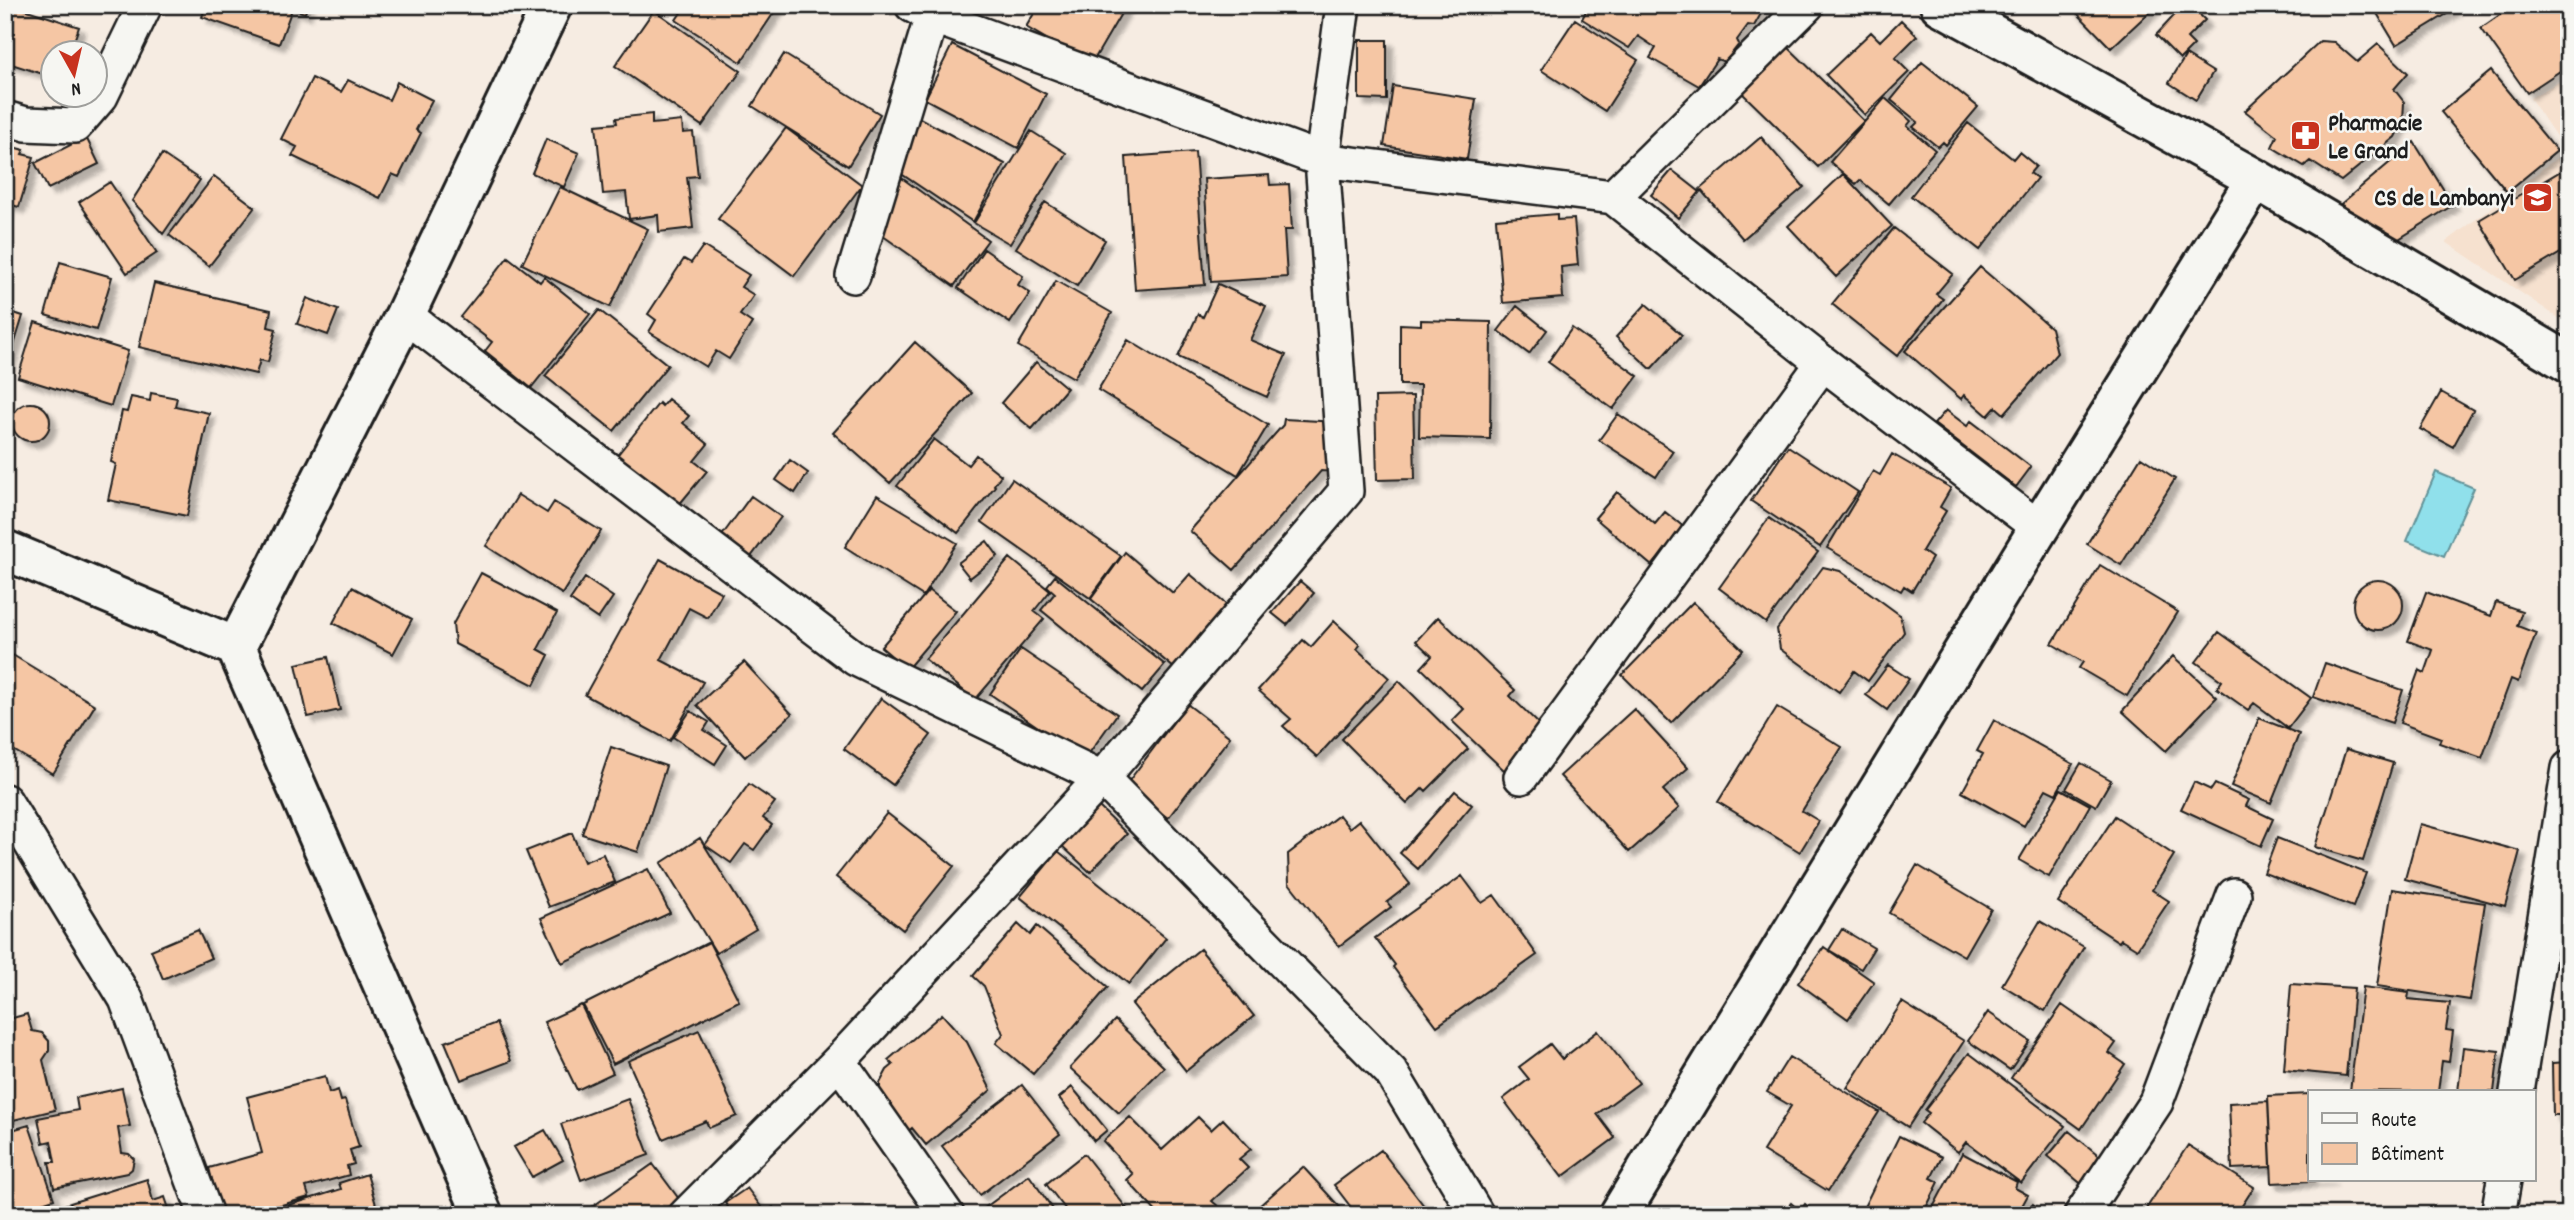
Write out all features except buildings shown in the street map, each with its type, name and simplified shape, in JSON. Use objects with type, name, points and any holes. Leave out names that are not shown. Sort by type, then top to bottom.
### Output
[{"type":"street","points":[[5,118],[26,124],[75,126],[102,96],[145,5]]},
{"type":"street","points":[[236,647],[405,315],[552,5]]},
{"type":"street","points":[[686,1215],[839,1061],[1102,778],[1346,491],[1322,160],[1343,5]]},
{"type":"street","points":[[1613,197],[1807,5]]},
{"type":"street","points":[[1940,5],[2256,180],[2569,363]]},
{"type":"street","points":[[853,276],[927,9],[1322,160],[1613,197],[1823,363],[2039,528]]},
{"type":"street","points":[[1619,1215],[2039,528],[2256,180]]},
{"type":"street","points":[[405,315],[856,659],[1102,778],[1391,1072],[1477,1215]]},
{"type":"street","points":[[1521,777],[1823,363]]},
{"type":"street","points":[[5,550],[236,647],[483,1215]]},
{"type":"street","points":[[2517,1090],[2569,768]]},
{"type":"street","points":[[5,802],[126,999],[206,1215]]},
{"type":"street","points":[[2081,1215],[2156,1102],[2234,895]]},
{"type":"street","points":[[839,1061],[947,1215]]},
{"type":"street","points":[[2498,1215],[2504,1182]]},
{"type":"shaded area","name":"CS de Lambanyi","points":[[2569,76],[2569,325],[2446,242],[2566,151],[2530,98]]},
{"type":"water","points":[[2436,472],[2474,488],[2444,556],[2407,541]]},
{"type":"place","name":"Pharmacie Le Grand","points":[[2305,136]]},
{"type":"place","name":"CS de Lambanyi","points":[[2537,197]]}]
